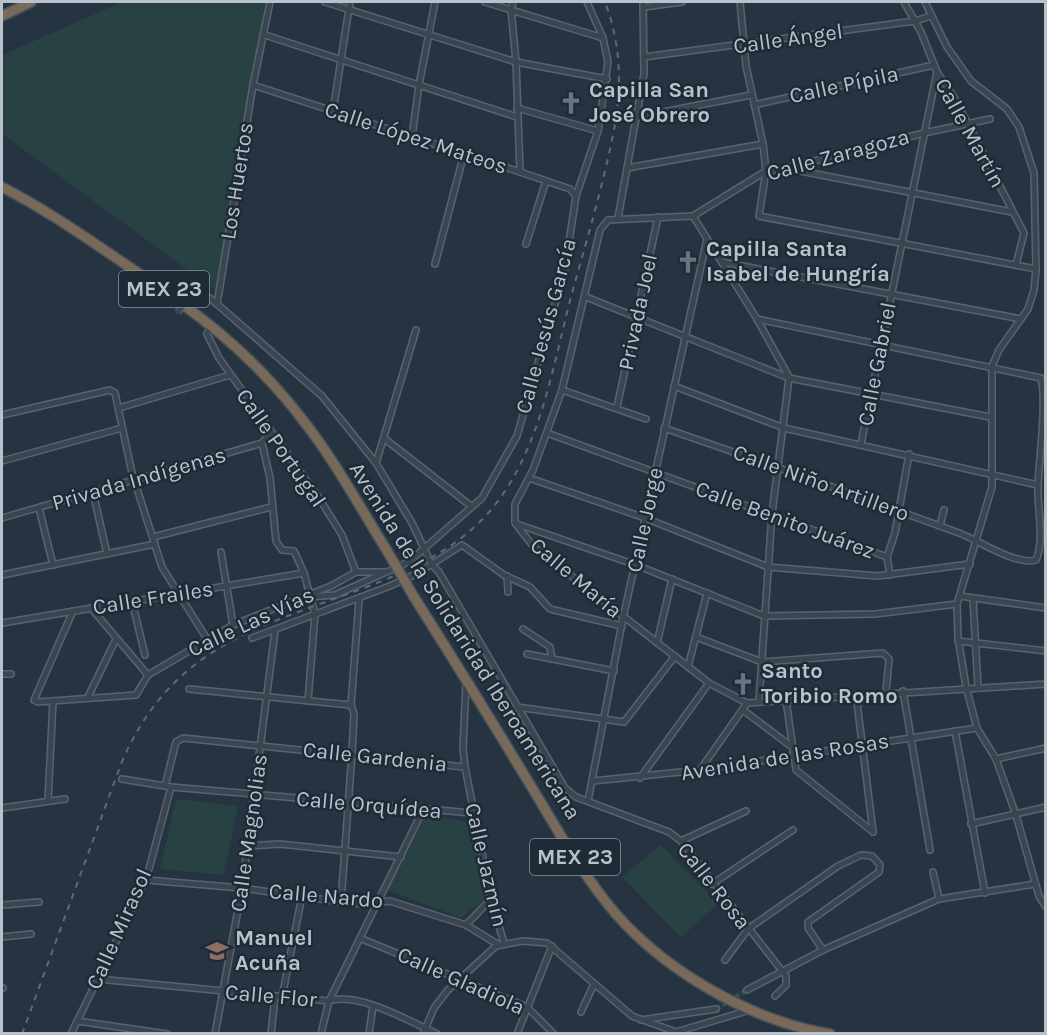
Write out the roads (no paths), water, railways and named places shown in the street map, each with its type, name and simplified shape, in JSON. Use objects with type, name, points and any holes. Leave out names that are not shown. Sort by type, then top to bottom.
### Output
[{"type":"highway","points":[[2,16],[31,2]]},
{"type":"highway","name":"MEX 23","points":[[2,187],[61,222],[169,293],[211,324]]},
{"type":"highway","name":"Avenida de la Solidaridad Iberoamericana","points":[[211,324],[263,374],[303,420],[386,549],[569,848],[607,903],[663,958],[711,988],[789,1025],[830,1034]]},
{"type":"street","name":"Los Huertos","points":[[217,304],[253,85],[270,2]]},
{"type":"street","points":[[326,2],[516,62],[607,79]]},
{"type":"street","points":[[333,111],[350,2]]},
{"type":"street","points":[[412,136],[435,2]]},
{"type":"street","points":[[485,2],[603,38]]},
{"type":"street","points":[[513,2],[511,9],[516,62],[520,172]]},
{"type":"street","name":"Calle Jesús García","points":[[309,595],[335,595],[387,572],[424,550],[482,498],[502,468],[517,436],[565,269],[576,196],[598,131],[608,62],[603,38],[587,2]]},
{"type":"street","points":[[643,4],[682,2]]},
{"type":"street","points":[[740,2],[751,95],[763,144],[766,171],[759,216],[1036,269]]},
{"type":"street","name":"Calle Martín","points":[[904,2],[915,21],[936,72],[946,82],[1024,233]]},
{"type":"street","points":[[925,2],[947,47],[971,81],[1007,109],[1019,127],[1034,173],[1036,269],[1034,290],[1021,319],[999,350],[992,366],[990,417],[993,474],[988,504],[957,604],[958,641],[966,687],[977,728],[996,759],[1016,815],[1035,884],[1046,907]]},
{"type":"street","name":"Calle María","points":[[643,4],[644,57],[637,117],[627,168],[614,218],[600,230],[586,297],[562,390],[529,478],[515,504],[515,523],[533,546],[623,618],[710,683],[747,703]]},
{"type":"street","name":"Calle Ángel","points":[[644,57],[744,46],[915,21],[931,16]]},
{"type":"street","points":[[265,35],[517,117]]},
{"type":"street","name":"Calle Pípila","points":[[754,105],[934,65]]},
{"type":"street","name":"Calle Gabriel","points":[[861,444],[936,72]]},
{"type":"street","name":"Calle López Mateos","points":[[253,85],[570,189],[576,196]]},
{"type":"street","points":[[637,117],[751,95]]},
{"type":"street","points":[[517,108],[598,131]]},
{"type":"street","name":"Calle Zaragoza","points":[[693,216],[766,171],[787,168],[924,133],[990,119]]},
{"type":"street","points":[[627,168],[763,144]]},
{"type":"street","points":[[435,264],[464,154]]},
{"type":"street","points":[[787,168],[1012,212]]},
{"type":"street","points":[[526,244],[546,181]]},
{"type":"street","points":[[614,218],[693,216],[757,319],[789,378],[772,514],[759,701]]},
{"type":"street","name":"Privada Joel","points":[[617,407],[658,217]]},
{"type":"street","points":[[1016,265],[1024,233],[1034,234]]},
{"type":"street","name":"Calle Jorge","points":[[588,801],[623,618],[707,239]]},
{"type":"street","points":[[722,262],[891,292],[1021,319]]},
{"type":"street","points":[[169,293],[183,283],[190,283],[217,304]]},
{"type":"street","points":[[178,312],[192,291]]},
{"type":"street","points":[[586,297],[636,315],[789,378],[990,417]]},
{"type":"street","name":"Calle Rosa","points":[[217,304],[322,396],[376,463],[412,523],[432,565],[439,572],[565,788],[576,797],[669,832],[681,841],[782,972]]},
{"type":"street","points":[[757,319],[1041,378],[1044,445],[1038,485],[1043,515]]},
{"type":"street","name":"Calle Portugal","points":[[211,324],[207,334],[230,375],[319,498],[329,518],[342,535],[356,572]]},
{"type":"street","points":[[376,463],[416,330]]},
{"type":"street","points":[[119,408],[230,375]]},
{"type":"street","points":[[674,386],[784,428],[909,454],[1038,485]]},
{"type":"street","points":[[562,390],[617,407],[646,419]]},
{"type":"street","points":[[2,415],[112,391],[116,395],[135,481],[162,567],[207,639]]},
{"type":"street","points":[[2,461],[122,428]]},
{"type":"street","name":"Calle Niño Artillero","points":[[664,428],[940,526],[977,540],[1009,556],[1036,560],[1043,515]]},
{"type":"street","name":"Privada Indígenas","points":[[2,518],[262,443],[272,433]]},
{"type":"street","name":"Calle Benito Juárez","points":[[547,433],[887,557]]},
{"type":"street","points":[[385,439],[471,506]]},
{"type":"street","points":[[262,443],[270,478],[271,507],[278,547],[294,551],[304,573],[315,614],[308,701]]},
{"type":"street","points":[[891,575],[887,557],[900,512],[909,454]]},
{"type":"street","points":[[529,478],[645,518],[768,567],[891,575],[970,564]]},
{"type":"street","points":[[93,492],[107,554]]},
{"type":"street","points":[[153,537],[271,507]]},
{"type":"street","points":[[39,508],[53,565]]},
{"type":"street","points":[[940,526],[944,510]]},
{"type":"street","points":[[515,523],[636,565],[764,616],[875,614],[957,604]]},
{"type":"street","points":[[2,575],[155,544]]},
{"type":"street","name":"Calle Las Vías","points":[[252,638],[359,600],[432,565],[462,545],[507,576]]},
{"type":"street","points":[[221,552],[233,625]]},
{"type":"street","points":[[356,572],[387,572]]},
{"type":"street","name":"Calle Las Vías","points":[[88,697],[136,695],[148,675],[207,639],[233,625],[309,595],[356,572]]},
{"type":"street","name":"Calle Frailes","points":[[2,622],[304,573]]},
{"type":"street","points":[[508,592],[507,576],[530,587],[550,609],[622,626]]},
{"type":"street","points":[[657,643],[672,579]]},
{"type":"street","points":[[688,667],[707,593]]},
{"type":"street","points":[[960,596],[1046,608]]},
{"type":"street","points":[[973,599],[978,687]]},
{"type":"street","points":[[341,902],[349,804],[354,714],[351,705],[359,600]]},
{"type":"street","points":[[132,601],[145,655]]},
{"type":"street","points":[[91,608],[148,675]]},
{"type":"street","points":[[73,611],[35,695],[38,702],[88,697],[116,639]]},
{"type":"street","points":[[523,629],[550,647],[552,659]]},
{"type":"street","name":"Calle Magnolias","points":[[215,1034],[225,992],[256,795],[275,631]]},
{"type":"street","points":[[696,637],[762,662],[883,653],[889,658],[886,692]]},
{"type":"street","points":[[958,641],[1046,651]]},
{"type":"street","points":[[527,654],[614,671]]},
{"type":"street","points":[[518,707],[624,722],[675,656]]},
{"type":"street","points":[[2,674],[11,674]]},
{"type":"street","name":"Calle Jazmín","points":[[466,679],[465,767],[472,813],[501,944]]},
{"type":"street","points":[[640,778],[710,683]]},
{"type":"street","points":[[700,770],[747,703],[886,692],[1046,684]]},
{"type":"street","points":[[189,689],[351,705]]},
{"type":"street","points":[[903,691],[930,850]]},
{"type":"street","points":[[786,700],[793,755],[800,776],[873,832],[856,694]]},
{"type":"street","points":[[48,801],[53,701]]},
{"type":"street","points":[[743,710],[792,747]]},
{"type":"street","name":"Avenida de las Rosas","points":[[593,781],[640,778],[700,770],[977,728]]},
{"type":"street","points":[[955,731],[985,893]]},
{"type":"street","name":"Calle Gardenia","points":[[179,738],[352,753],[465,767]]},
{"type":"street","name":"Calle Mirasol","points":[[71,1034],[146,880],[168,787],[171,755],[179,738]]},
{"type":"street","points":[[996,759],[1046,748]]},
{"type":"street","name":"Calle Orquídea","points":[[122,778],[168,787],[472,813]]},
{"type":"street","points":[[2,808],[65,799]]},
{"type":"street","points":[[971,824],[1046,807]]},
{"type":"street","points":[[321,1034],[329,1001],[362,939],[423,810]]},
{"type":"street","points":[[681,841],[746,811]]},
{"type":"street","points":[[712,884],[793,830]]},
{"type":"street","points":[[248,846],[280,844],[401,858]]},
{"type":"street","points":[[725,960],[748,929],[838,866],[867,854],[876,859],[880,865],[879,872],[808,922],[808,928],[823,950]]},
{"type":"street","points":[[933,872],[939,899]]},
{"type":"street","name":"Calle Nardo","points":[[146,880],[242,888],[341,902],[365,904],[390,901],[466,926],[501,944]]},
{"type":"street","points":[[747,990],[823,950],[939,899],[1035,884]]},
{"type":"street","points":[[271,1034],[302,896]]},
{"type":"street","points":[[466,926],[491,899]]},
{"type":"street","points":[[2,905],[39,902]]},
{"type":"street","points":[[2,938],[31,934]]},
{"type":"street","name":"Calle Gladiola","points":[[362,939],[527,1008],[554,1034]]},
{"type":"street","points":[[424,1031],[448,990],[501,944],[540,941],[552,946],[632,1016],[676,1033],[753,1009]]},
{"type":"street","points":[[517,1034],[552,946]]},
{"type":"street","points":[[775,996],[786,985],[782,972]]},
{"type":"street","name":"Calle Flor","points":[[98,979],[329,1001],[344,999],[373,1006],[424,1031],[437,1034]]},
{"type":"street","points":[[581,1012],[594,984]]},
{"type":"street","points":[[369,1034],[373,1006]]},
{"type":"street","points":[[640,1020],[717,1009]]},
{"type":"street","points":[[77,1021],[167,1034]]},
{"type":"tunnel","points":[[716,1009],[747,990]]},
{"type":"railway","points":[[22,1034],[121,764],[141,725],[164,693],[191,668],[220,648],[253,631],[382,581],[448,548],[477,525],[507,488],[533,436],[542,409],[600,193],[614,130],[619,81],[617,49],[605,2]]},
{"type":"place","name":"Capilla San José Obrero","points":[[571,103]]},
{"type":"place","name":"Capilla Santa Isabel de Hungría","points":[[688,262]]},
{"type":"place","name":"Santo Toribio Romo","points":[[743,684]]},
{"type":"place","name":"Manuel Acuña","points":[[217,951]]}]
